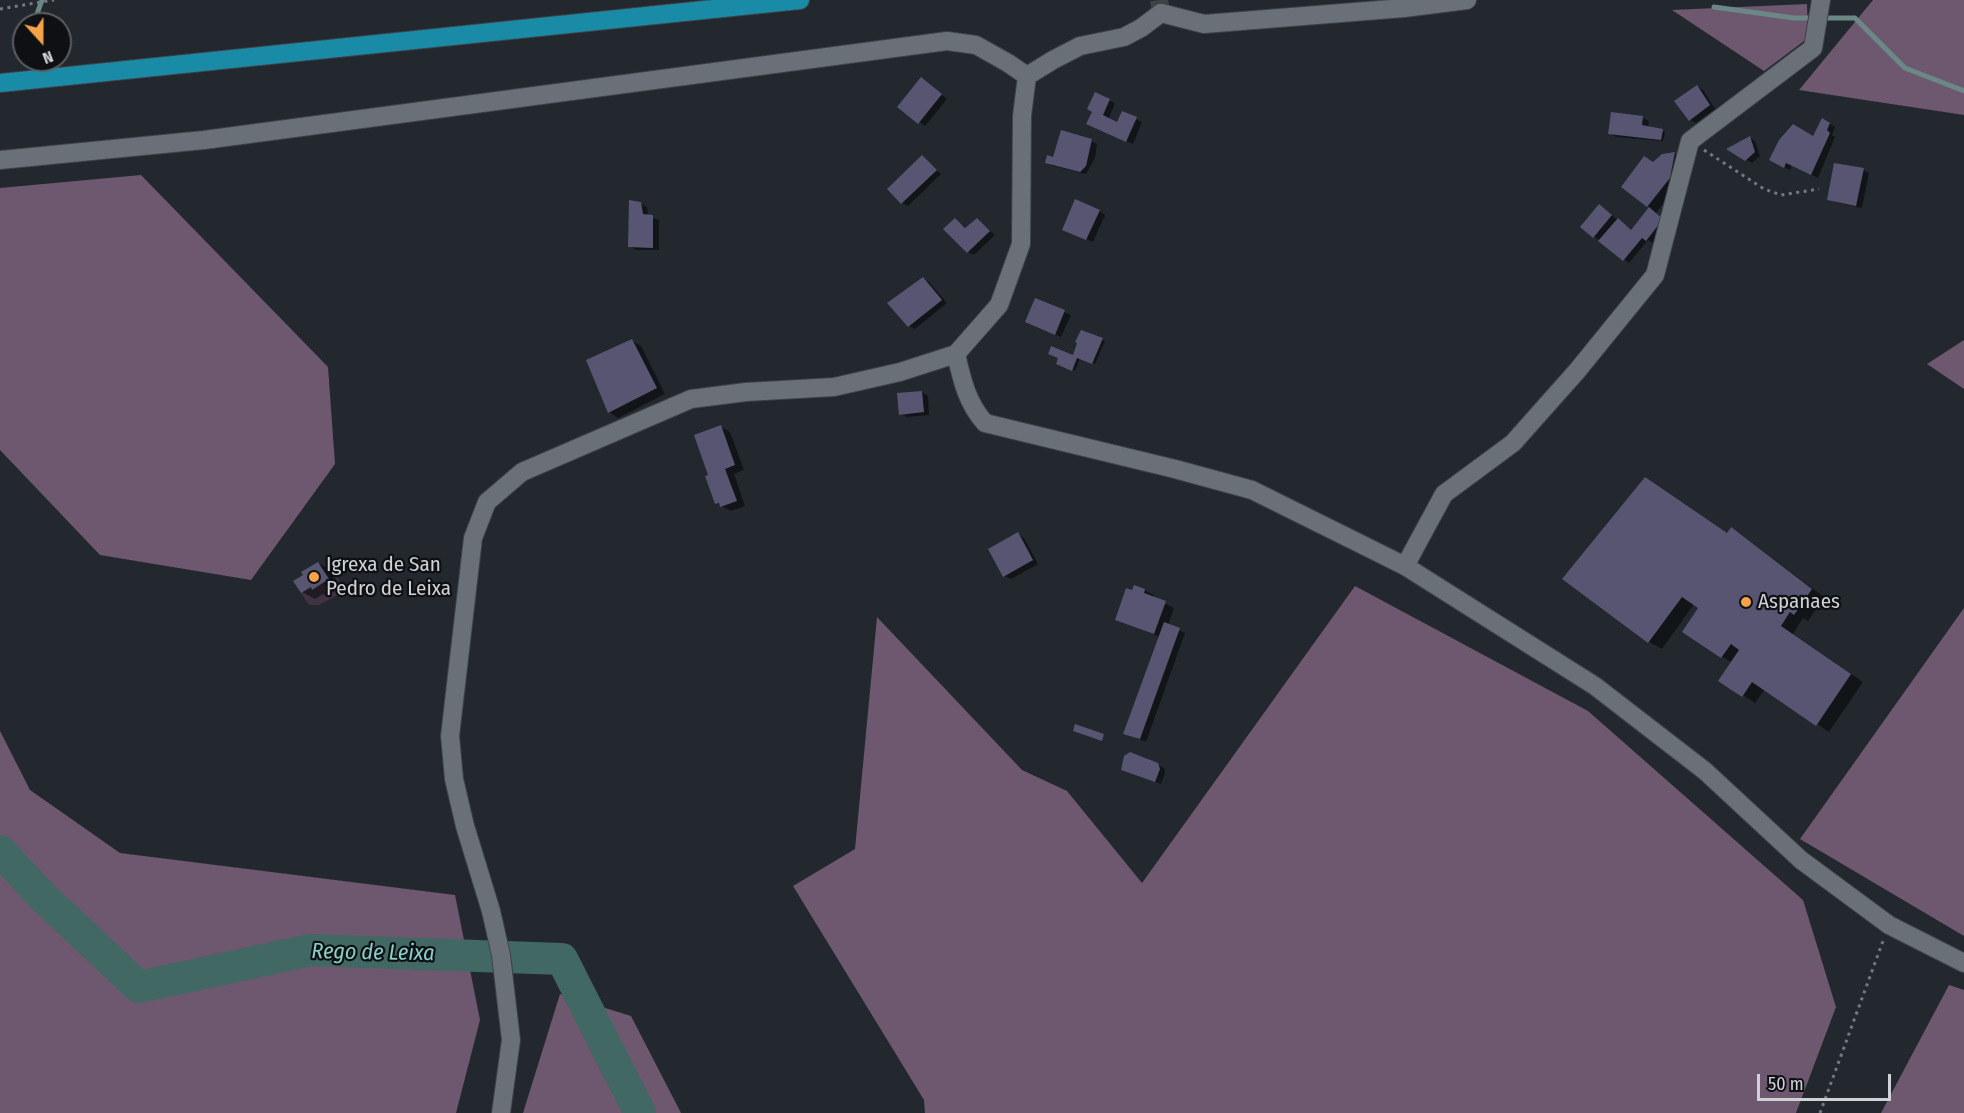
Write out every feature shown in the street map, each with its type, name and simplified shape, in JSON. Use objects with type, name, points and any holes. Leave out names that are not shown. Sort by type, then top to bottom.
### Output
[{"type":"highway","points":[[0,83],[800,0]]},
{"type":"street","points":[[1027,76],[1080,46],[1124,37],[1161,13],[1204,24],[1381,10],[1467,0]]},
{"type":"street","points":[[1405,566],[1444,494],[1513,443],[1577,371],[1655,275],[1690,141],[1813,48],[1821,0]]},
{"type":"street","points":[[0,160],[204,140],[947,41],[976,45],[1027,76]]},
{"type":"street","points":[[501,1113],[511,1040],[501,955],[454,779],[450,736],[473,538],[487,502],[522,472],[691,399],[746,392],[834,387],[900,372],[957,354],[999,305],[1022,244],[1022,116],[1027,76]]},
{"type":"street","points":[[957,354],[965,391],[974,411],[985,423],[1252,490],[1405,566],[1595,686],[1705,771],[1802,860],[1889,925],[1964,963]]},
{"type":"path","points":[[0,9],[54,0]]},
{"type":"path","points":[[1690,141],[1764,189],[1781,195],[1819,189]]},
{"type":"path","points":[[1820,1113],[1889,925]]},
{"type":"shaded area","points":[[1873,0],[1964,0],[1964,115],[1799,90]]},
{"type":"shaded area","points":[[1807,4],[1808,38],[1764,71],[1672,10]]},
{"type":"shaded area","points":[[141,175],[328,367],[335,464],[251,580],[100,555],[0,450],[0,188]]},
{"type":"shaded area","points":[[1964,340],[1964,389],[1927,364]]},
{"type":"shaded area","points":[[336,576],[345,591],[319,605],[309,605],[301,593]]},
{"type":"shaded area","points":[[1355,586],[1588,711],[1803,900],[1836,1007],[1796,1113],[925,1113],[924,1100],[793,886],[855,849],[877,617],[1022,770],[1067,791],[1142,883]]},
{"type":"shaded area","points":[[1964,608],[1964,936],[1800,839]]},
{"type":"shaded area","points":[[0,731],[30,790],[120,853],[455,895],[480,1020],[456,1113],[0,1113]]},
{"type":"shaded area","points":[[1949,985],[1964,990],[1964,1113],[1881,1113]]},
{"type":"shaded area","points":[[560,994],[631,1016],[681,1113],[523,1113]]},
{"type":"building","points":[[921,77],[942,94],[918,124],[897,107]]},
{"type":"building","points":[[1697,85],[1710,105],[1689,121],[1674,101]]},
{"type":"building","points":[[1095,92],[1110,99],[1103,115],[1117,122],[1122,111],[1137,117],[1126,142],[1086,124],[1092,112],[1087,109]]},
{"type":"building","points":[[1611,112],[1643,116],[1642,125],[1663,129],[1661,140],[1608,134]]},
{"type":"building","points":[[1822,118],[1830,123],[1827,130],[1830,133],[1811,175],[1786,163],[1784,168],[1769,160],[1779,140],[1793,124],[1813,136]]},
{"type":"building","points":[[1061,130],[1092,139],[1086,166],[1080,172],[1045,163],[1047,155],[1053,157]]},
{"type":"building","points":[[1750,136],[1755,152],[1745,161],[1726,149]]},
{"type":"building","points":[[1675,152],[1670,178],[1647,207],[1621,187],[1644,156],[1653,162],[1662,154]]},
{"type":"building","points":[[922,155],[937,170],[901,204],[887,189]]},
{"type":"building","points":[[1834,163],[1864,168],[1856,206],[1827,200]]},
{"type":"building","points":[[1075,199],[1100,210],[1086,240],[1062,230]]},
{"type":"building","points":[[629,200],[641,202],[643,214],[653,215],[653,248],[628,247]]},
{"type":"building","points":[[1599,204],[1612,215],[1593,238],[1580,227]]},
{"type":"building","points":[[1649,207],[1663,219],[1646,241],[1642,238],[1623,261],[1598,241],[1618,218],[1631,230]]},
{"type":"building","points":[[955,218],[965,228],[977,218],[990,231],[967,253],[943,229]]},
{"type":"building","points":[[923,277],[942,300],[908,327],[887,303]]},
{"type":"building","points":[[1035,298],[1065,310],[1055,335],[1025,322]]},
{"type":"building","points":[[1081,330],[1103,338],[1092,364],[1077,358],[1072,371],[1056,364],[1058,358],[1048,354],[1051,346],[1073,355],[1077,343],[1075,342]]},
{"type":"building","points":[[632,339],[657,388],[608,413],[586,360]]},
{"type":"building","points":[[922,391],[924,412],[899,415],[897,393]]},
{"type":"building","points":[[721,425],[735,465],[725,469],[737,501],[720,507],[719,503],[715,504],[694,435]]},
{"type":"building","name":"Aspanaes","points":[[1645,477],[1727,533],[1731,527],[1812,589],[1794,615],[1790,612],[1781,626],[1851,674],[1816,726],[1752,682],[1742,697],[1718,681],[1739,650],[1731,644],[1721,658],[1682,632],[1698,608],[1682,597],[1648,643],[1562,579]]},
{"type":"building","points":[[1018,532],[1033,560],[1003,577],[988,549]]},
{"type":"building","name":"Igrexa de San Pedro de Leixa","points":[[318,562],[329,579],[312,590],[311,587],[301,593],[293,581],[303,575],[301,572]]},
{"type":"building","points":[[1134,585],[1145,589],[1144,593],[1166,601],[1154,634],[1115,620],[1126,588],[1132,590]]},
{"type":"building","points":[[1164,622],[1180,628],[1140,739],[1123,734]]},
{"type":"building","points":[[1075,724],[1104,734],[1102,741],[1073,731]]},
{"type":"building","points":[[1130,752],[1158,763],[1160,769],[1155,782],[1121,770],[1124,756]]},
{"type":"waterway","points":[[38,12],[42,0]]},
{"type":"waterway","points":[[1714,7],[1794,18],[1855,18],[1905,68],[1964,91]]},
{"type":"waterway","name":"Rego de Leixa","points":[[0,851],[44,898],[139,987],[310,950],[562,959],[640,1113]]},
{"type":"tunnel","points":[[1159,0],[1161,13]]},
{"type":"place","name":"Igrexa de San Pedro de Leixa","points":[[314,577]]},
{"type":"place","name":"Aspanaes","points":[[1746,602]]}]
